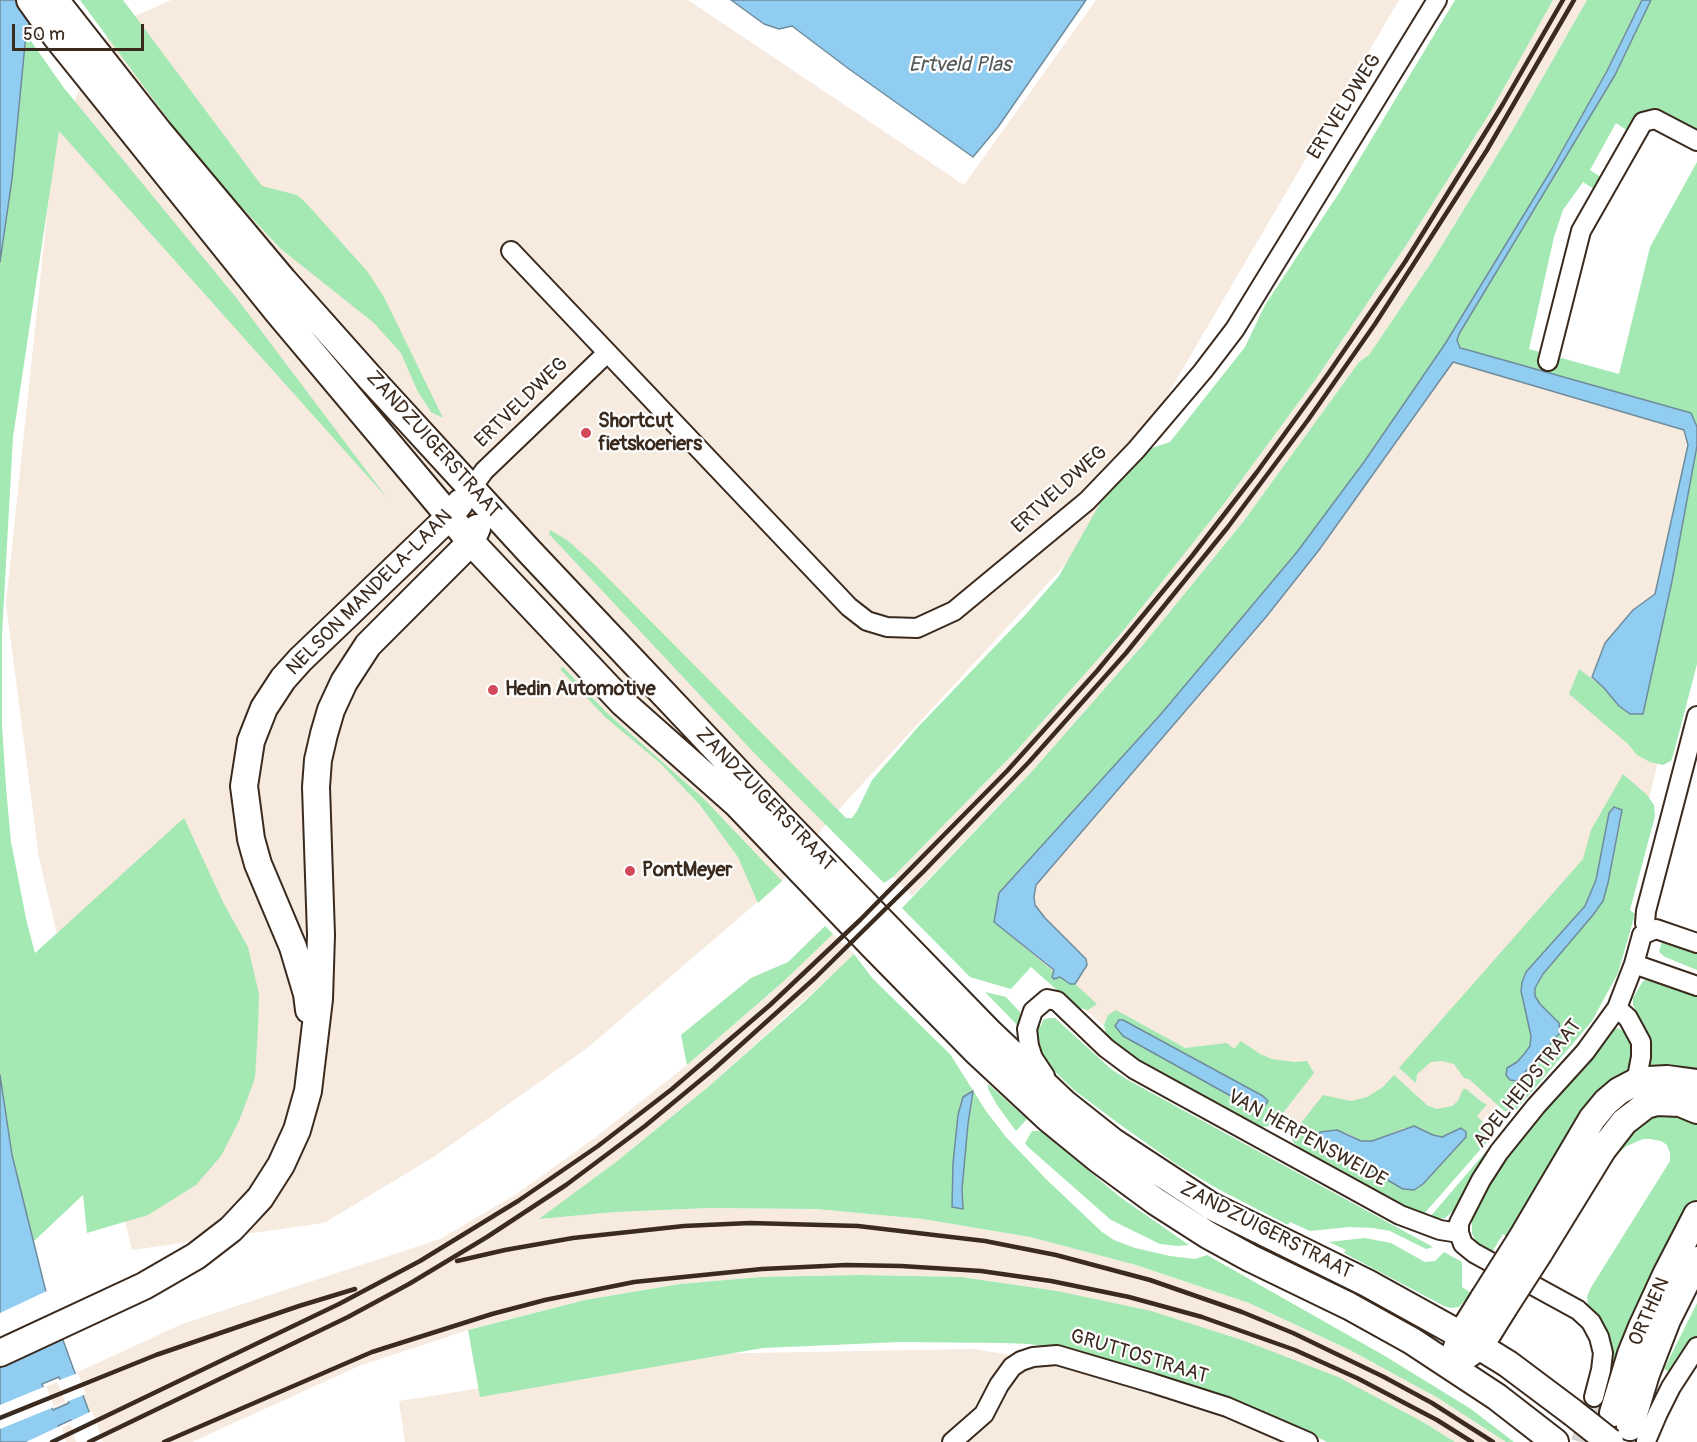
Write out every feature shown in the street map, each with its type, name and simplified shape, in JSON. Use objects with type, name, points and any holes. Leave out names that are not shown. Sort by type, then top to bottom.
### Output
[{"type":"main road","name":"ZANDZUIGERSTRAAT","points":[[30,0],[55,35],[284,319],[471,542],[623,703],[737,804],[952,1027],[1049,1119],[1098,1160],[1208,1235],[1349,1306],[1412,1341],[1497,1397],[1555,1442]]},
{"type":"main road","name":"ZANDZUIGERSTRAAT","points":[[59,5],[159,132],[283,280],[472,488],[781,818],[990,1033],[1064,1104],[1112,1141],[1211,1206],[1367,1283],[1471,1340],[1572,1412],[1619,1424]]},
{"type":"main road","name":"NELSON MANDELA-LAAN","points":[[313,1054],[307,994],[300,968],[258,864],[251,839],[244,786],[251,741],[264,708],[294,666],[317,641],[449,517],[472,488]]},
{"type":"main road","name":"NELSON MANDELA-LAAN","points":[[0,1353],[179,1268],[231,1229],[260,1198],[281,1165],[297,1130],[308,1091],[313,1054],[321,964],[316,787],[318,760],[324,734],[331,710],[344,682],[368,645],[471,542],[479,521],[472,488]]},
{"type":"main road","points":[[1530,1247],[1592,1119],[1606,1102],[1619,1091],[1636,1082],[1667,1079],[1697,1083]]},
{"type":"main road","points":[[1451,1366],[1471,1340],[1530,1247],[1624,1122],[1646,1105],[1658,1102],[1680,1103],[1697,1110]]},
{"type":"main road","name":"ORTHEN","points":[[1619,1424],[1631,1354],[1697,1215]]},
{"type":"main road","name":"ORTHEN","points":[[1619,1424],[1646,1374],[1667,1320],[1697,1260]]},
{"type":"street","name":"ERTVELDWEG","points":[[511,251],[849,607],[867,621],[887,627],[917,628],[954,611],[1087,501],[1136,450],[1203,371],[1235,329],[1437,0]]},
{"type":"street","points":[[1548,361],[1581,231],[1643,122],[1655,119],[1697,141]]},
{"type":"street","name":"ERTVELDWEG","points":[[472,488],[484,471],[607,353]]},
{"type":"street","points":[[1697,716],[1691,765],[1646,911],[1645,923],[1648,931],[1656,928],[1697,943]]},
{"type":"street","name":"ADELHEIDSTRAAT","points":[[1459,1233],[1459,1223],[1464,1211],[1499,1152],[1536,1106],[1585,1052],[1617,1008],[1634,964],[1642,935],[1648,931]]},
{"type":"street","points":[[1634,964],[1697,986]]},
{"type":"street","name":"VAN HERPENSWEIDE","points":[[1064,1104],[1033,1058],[1029,1046],[1027,1029],[1030,1017],[1033,1011],[1047,999],[1057,1001],[1106,1047],[1134,1069],[1400,1215],[1440,1230],[1459,1233]]},
{"type":"street","points":[[1617,1008],[1631,1023],[1641,1042],[1641,1057],[1636,1082]]},
{"type":"street","points":[[1459,1233],[1463,1244],[1474,1253],[1578,1310],[1591,1322],[1599,1337],[1603,1353],[1601,1370],[1619,1424],[1658,1413],[1671,1387],[1697,1347]]},
{"type":"street","name":"GRUTTOSTRAAT","points":[[952,1442],[984,1414],[999,1385],[1012,1367],[1021,1361],[1044,1355],[1057,1355],[1227,1407],[1308,1442]]},
{"type":"shaded area","points":[[171,0],[688,0],[964,185],[1096,0],[1399,0],[1073,556],[829,820],[782,881],[586,1049],[435,1156],[324,1223],[132,1250],[39,858],[6,604],[55,139],[111,27]]},
{"type":"shaded area","points":[[1553,0],[1587,0],[1515,126],[1431,263],[1369,355],[1359,362],[1243,522],[1142,646],[1035,768],[912,896],[893,877],[1017,750],[1123,631],[1223,505],[1318,376],[1407,244],[1491,111]]},
{"type":"shaded area","points":[[1465,333],[1697,399],[1697,597],[1624,904],[1574,1018],[1411,1202],[1109,1030],[987,928]]},
{"type":"shaded area","points":[[833,934],[854,954],[841,967],[707,1088],[616,1162],[540,1219],[615,1212],[709,1208],[816,1209],[923,1219],[1030,1237],[1136,1265],[1249,1303],[1350,1350],[1438,1398],[1506,1442],[1455,1442],[1423,1422],[1057,1291],[961,1277],[859,1275],[761,1277],[680,1284],[585,1300],[471,1329],[359,1366],[192,1442],[0,1442],[0,1408],[182,1324],[440,1239],[515,1195],[596,1137],[687,1065],[784,981]]},
{"type":"shaded area","points":[[974,1349],[1045,1361],[1228,1419],[1283,1442],[405,1442],[399,1401],[698,1354]]},
{"type":"green space","points":[[80,0],[123,0],[262,186],[297,195],[367,271],[384,297],[443,418],[431,412],[417,390],[401,353],[374,323],[281,249],[202,165]]},
{"type":"green space","points":[[1455,0],[1553,0],[1491,111],[1407,244],[1318,376],[1223,505],[1123,631],[1017,750],[893,877],[884,883],[758,757],[549,534],[550,530],[567,540],[594,564],[846,818],[852,818],[872,780],[918,727],[1027,613],[1059,576],[1103,498],[1149,449],[1170,442],[1245,347],[1265,305],[1339,193]]},
{"type":"green space","points":[[1587,0],[1642,0],[1607,71],[1553,167],[1445,344],[1364,462],[1297,552],[1161,714],[999,893],[994,922],[1060,977],[1070,984],[1075,984],[1097,1004],[1088,1010],[1076,1007],[1031,967],[1011,989],[970,977],[902,908],[1035,768],[1142,646],[1243,522],[1359,362],[1369,355],[1431,263],[1515,126]]},
{"type":"green space","points":[[1651,0],[1697,0],[1697,133],[1666,116],[1628,131],[1616,123],[1590,170],[1602,178],[1594,189],[1583,182],[1563,210],[1554,237],[1529,349],[1619,374],[1650,247],[1697,162],[1697,427],[1691,413],[1460,348],[1457,341],[1459,334],[1615,75]]},
{"type":"green space","points":[[26,34],[64,88],[238,300],[387,498],[59,131],[13,437],[2,635],[2,725],[6,788],[11,842],[27,923],[35,953],[184,818],[224,904],[248,947],[259,994],[255,1078],[239,1121],[221,1156],[196,1185],[148,1215],[87,1233],[83,1195],[33,1242],[12,1155],[0,1075],[0,262],[12,179]]},
{"type":"green space","points":[[1697,446],[1697,664],[1671,761],[1663,765],[1650,762],[1637,755],[1628,744],[1569,694],[1579,669],[1604,688],[1619,706],[1643,714],[1672,581]]},
{"type":"green space","points":[[563,667],[606,712],[704,799],[782,881],[758,903],[738,857],[700,805],[660,763],[605,717],[560,669]]},
{"type":"green space","points":[[1623,774],[1647,795],[1654,805],[1655,816],[1630,910],[1635,914],[1618,973],[1592,1021],[1512,1112],[1504,1111],[1469,1079],[1464,1078],[1454,1064],[1442,1061],[1431,1062],[1417,1074],[1416,1083],[1399,1068],[1583,859],[1591,830]],"holes":[[[1614,807],[1618,808],[1622,816],[1603,900],[1543,974],[1535,988],[1535,996],[1547,1012],[1557,1037],[1551,1043],[1507,1068],[1517,1062],[1530,1046],[1531,1035],[1521,991],[1526,972],[1585,906],[1596,880],[1609,813]]]},
{"type":"green space","points":[[825,926],[833,934],[784,981],[687,1065],[681,1035],[751,978],[788,962]]},
{"type":"green space","points":[[1668,939],[1697,951],[1697,970],[1665,957],[1659,952],[1662,941]]},
{"type":"green space","points":[[854,954],[873,979],[950,1054],[986,1111],[1006,1137],[1102,1232],[1114,1240],[1135,1248],[1170,1256],[1195,1259],[1207,1255],[1385,1356],[1471,1409],[1514,1442],[1506,1442],[1438,1398],[1350,1350],[1249,1303],[1136,1265],[1030,1237],[923,1219],[816,1209],[709,1208],[615,1212],[539,1219],[616,1162],[707,1088]],"holes":[[[972,1092],[962,1189],[963,1209],[952,1207],[953,1163],[958,1115],[963,1097]]]},
{"type":"green space","points":[[1652,978],[1697,997],[1697,1073],[1648,1067],[1650,1047],[1647,1032],[1633,1005],[1633,998],[1643,981]]},
{"type":"green space","points":[[985,992],[1006,997],[1020,1012],[1020,1028]]},
{"type":"green space","points":[[1116,1010],[1185,1048],[1227,1043],[1234,1049],[1241,1041],[1272,1059],[1307,1061],[1314,1073],[1276,1122],[1272,1126],[1262,1127],[1135,1057],[1116,1044],[1106,1034],[1104,1025],[1108,1015]],"holes":[[[1119,1020],[1263,1096],[1267,1101],[1264,1107],[1261,1110]]]},
{"type":"green space","points":[[1055,1018],[1111,1069],[1128,1080],[1433,1247],[1426,1249],[1390,1231],[1373,1228],[1349,1227],[1310,1231],[1290,1222],[1288,1225],[1218,1189],[1176,1164],[1074,1090],[1046,1063],[1040,1053],[1037,1026],[1041,1026],[1043,1020]]},
{"type":"green space","points":[[1617,1028],[1628,1033],[1633,1041],[1632,1064],[1596,1094],[1506,1236],[1503,1234],[1492,1252],[1482,1248],[1472,1233],[1472,1219],[1499,1168],[1525,1131],[1591,1058],[1611,1031]]},
{"type":"green space","points":[[1394,1075],[1428,1106],[1437,1109],[1452,1106],[1458,1101],[1463,1089],[1487,1104],[1477,1116],[1494,1134],[1423,1215],[1300,1148],[1293,1142],[1291,1136],[1323,1095],[1351,1101],[1367,1097],[1383,1087]],"holes":[[[1404,1128],[1421,1128],[1442,1137],[1450,1134],[1414,1190],[1403,1189],[1321,1141],[1347,1133],[1361,1141],[1372,1141]]]},
{"type":"green space","points":[[988,1084],[1027,1119],[1016,1131],[997,1105],[988,1089]]},
{"type":"green space","points":[[1645,1113],[1697,1116],[1697,1199],[1679,1230],[1618,1364],[1611,1361],[1595,1314],[1588,1305],[1587,1297],[1670,1161],[1667,1145],[1650,1139],[1643,1139],[1627,1146],[1610,1160]]},
{"type":"green space","points":[[1032,1131],[1041,1131],[1120,1197],[1189,1245],[1160,1244],[1111,1220],[1028,1147],[1025,1143]]},
{"type":"green space","points":[[1495,1141],[1458,1207],[1445,1218],[1429,1218]]},
{"type":"green space","points":[[1365,1238],[1391,1243],[1425,1262],[1435,1261],[1444,1252],[1462,1262],[1462,1287],[1471,1293],[1459,1307],[1444,1306],[1344,1253],[1346,1250],[1329,1242]]},
{"type":"green space","points":[[859,1275],[961,1277],[1057,1291],[1151,1311],[1245,1341],[1338,1377],[1423,1422],[1455,1442],[1327,1442],[1238,1403],[1064,1350],[1030,1344],[900,1342],[763,1348],[480,1397],[468,1330],[585,1300],[680,1284],[761,1277]]},
{"type":"green space","points":[[1697,1303],[1697,1336],[1671,1373],[1664,1369]]},
{"type":"water","points":[[0,0],[36,0],[26,34],[12,179],[0,262]]},
{"type":"water","name":"Ertveld Plas","points":[[731,0],[1086,0],[998,127],[973,157],[792,26],[779,29],[764,24]]},
{"type":"water","points":[[1642,0],[1651,0],[1615,75],[1457,340],[1460,348],[1691,413],[1697,427],[1697,446],[1672,581],[1643,714],[1630,714],[1619,706],[1592,677],[1605,643],[1633,610],[1655,594],[1688,445],[1684,430],[1453,362],[1319,550],[1266,617],[1036,885],[1035,905],[1086,959],[1087,965],[1075,984],[1070,984],[1060,977],[1054,979],[1052,977],[1054,970],[994,922],[999,893],[1161,714],[1297,552],[1364,462],[1445,344],[1553,167],[1607,71]]},
{"type":"water","points":[[1614,807],[1622,810],[1603,901],[1543,974],[1535,988],[1535,996],[1540,1004],[1559,1023],[1560,1033],[1517,1081],[1510,1080],[1506,1075],[1507,1068],[1517,1062],[1530,1046],[1531,1036],[1521,991],[1522,982],[1526,972],[1585,906],[1596,880],[1609,813]]},
{"type":"water","points":[[1119,1020],[1123,1020],[1263,1096],[1268,1101],[1264,1107],[1256,1110],[1123,1036],[1115,1026]]},
{"type":"water","points":[[0,1075],[12,1155],[47,1296],[100,1442],[79,1442],[71,1420],[58,1426],[63,1442],[0,1442]],"holes":[[[59,1377],[69,1403],[53,1410],[42,1384]]]},
{"type":"water","points":[[973,1091],[962,1189],[963,1209],[952,1207],[953,1163],[958,1115],[963,1097]]},
{"type":"water","points":[[1414,1126],[1442,1137],[1461,1128],[1466,1132],[1466,1137],[1423,1184],[1414,1190],[1403,1189],[1318,1138],[1320,1132],[1337,1130],[1361,1141],[1372,1141]]},
{"type":"pier","points":[[49,1290],[65,1336],[0,1366],[0,1313]]},
{"type":"pier","points":[[78,1373],[86,1394],[0,1429],[0,1405],[46,1386],[54,1406],[65,1402],[57,1381]]},
{"type":"pier","points":[[92,1411],[103,1442],[76,1442],[70,1424],[62,1428],[66,1442],[26,1442]]},
{"type":"tunnel","points":[[1580,1442],[1594,1397]]},
{"type":"railway","points":[[52,1442],[339,1304],[420,1261],[518,1201],[598,1146],[672,1089],[770,1005],[860,920],[1007,771],[1097,671],[1192,556],[1257,472],[1405,262],[1503,104],[1563,0]]},
{"type":"railway","points":[[89,1442],[348,1317],[409,1284],[487,1237],[566,1185],[645,1126],[714,1069],[815,978],[924,871],[1029,762],[1126,653],[1228,527],[1308,420],[1375,324],[1487,150],[1574,0]]},
{"type":"railway","points":[[457,1261],[573,1238],[684,1226],[750,1223],[858,1226],[985,1241],[1056,1255],[1150,1280],[1242,1312],[1293,1333],[1384,1377],[1432,1403],[1493,1442]]},
{"type":"railway","points":[[164,1442],[372,1352],[492,1314],[545,1300],[634,1282],[762,1269],[846,1265],[981,1271],[1051,1281],[1129,1297],[1202,1317],[1295,1350],[1357,1378],[1437,1420],[1472,1442]]},
{"type":"railway","points":[[0,1418],[156,1355],[355,1289]]},
{"type":"place","name":"Shortcut fietskoeriers","points":[[586,433]]},
{"type":"place","name":"Hedin Automotive","points":[[493,690]]},
{"type":"place","name":"PontMeyer","points":[[630,871]]}]
